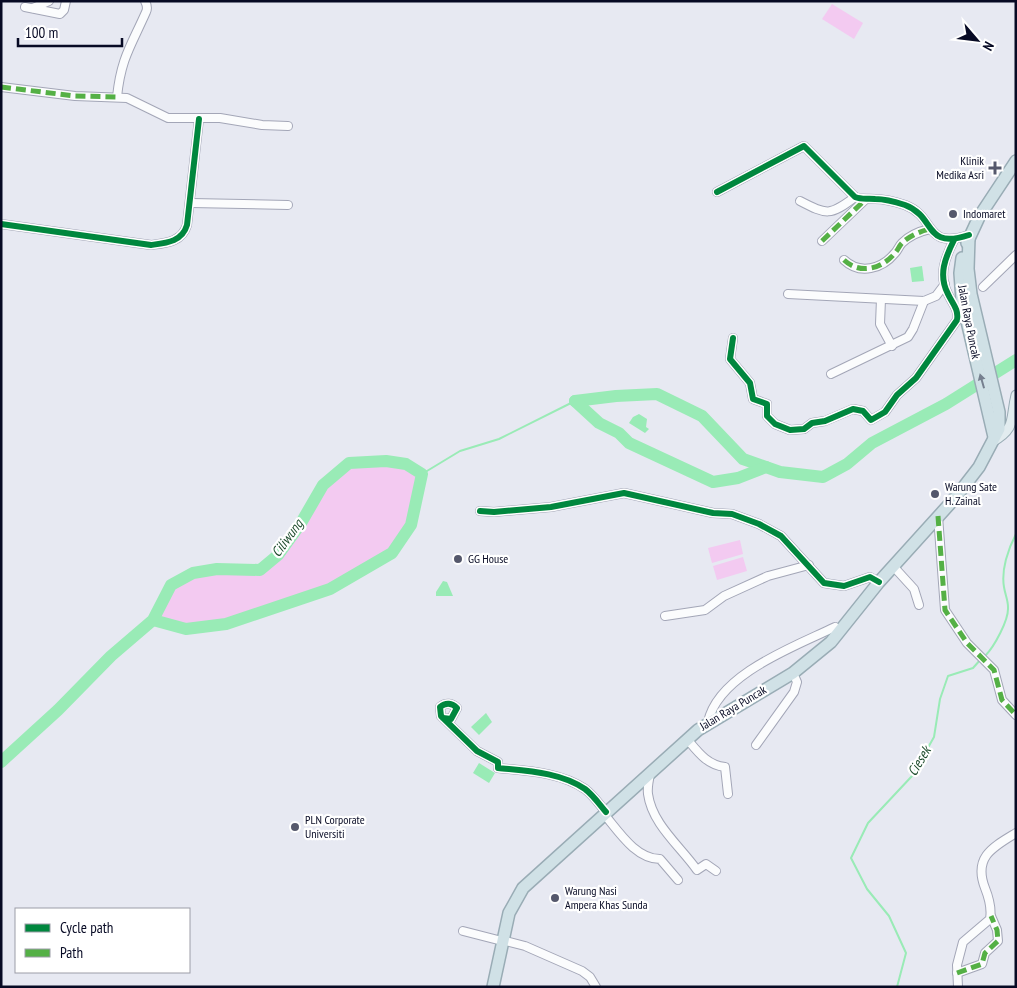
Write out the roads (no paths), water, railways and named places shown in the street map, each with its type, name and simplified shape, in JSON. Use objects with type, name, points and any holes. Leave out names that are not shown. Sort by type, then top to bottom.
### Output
[{"type":"highway","points":[[968,242],[1016,161]]},
{"type":"highway","name":"Jalan Raya Puncak","points":[[493,987],[509,914],[523,888],[650,772],[708,722],[793,672],[831,642],[879,582],[979,467],[994,434],[998,401],[970,288],[968,242]]},
{"type":"main road","points":[[994,434],[1004,436],[1011,428],[1016,395]]},
{"type":"street","points":[[49,1],[29,7],[60,14],[64,10],[66,1]]},
{"type":"street","points":[[117,97],[120,71],[128,47],[146,12],[145,1]]},
{"type":"street","points":[[1,87],[75,96],[117,97],[132,100],[164,116],[199,119],[220,118],[262,125],[288,126]]},
{"type":"street","points":[[1,224],[151,245],[169,243],[181,237],[185,231],[191,203],[199,119]]},
{"type":"street","points":[[717,192],[804,146],[855,197],[876,198],[905,205],[916,211],[930,229],[941,238],[968,242]]},
{"type":"street","points":[[800,201],[822,212],[831,212],[855,197]]},
{"type":"street","points":[[822,241],[866,199]]},
{"type":"street","points":[[191,203],[288,205]]},
{"type":"street","points":[[844,260],[856,269],[865,270],[889,258],[902,243],[917,233],[930,229]]},
{"type":"street","points":[[733,338],[730,359],[750,382],[753,399],[768,404],[767,416],[775,424],[790,430],[800,430],[812,423],[822,423],[853,409],[863,411],[873,420],[885,412],[897,395],[916,378],[956,323],[958,318],[957,309],[945,284],[944,261],[954,240]]},
{"type":"street","points":[[983,287],[1016,255]]},
{"type":"street","points":[[788,294],[924,301],[936,296],[945,284]]},
{"type":"street","points":[[881,298],[880,324],[892,346]]},
{"type":"street","points":[[831,374],[908,337],[924,301]]},
{"type":"street","points":[[480,511],[494,512],[551,506],[624,493],[660,503],[738,515],[781,536],[809,565],[818,579],[830,585],[844,586],[870,577],[879,582]]},
{"type":"street","points":[[938,516],[945,610],[966,643],[994,670],[1002,700],[1016,715]]},
{"type":"street","points":[[665,616],[705,610],[724,596],[768,576],[809,565]]},
{"type":"street","points":[[893,566],[914,589],[919,605]]},
{"type":"street","points":[[708,722],[713,704],[724,691],[767,661],[835,627]]},
{"type":"street","points":[[756,745],[794,692],[797,682],[793,672]]},
{"type":"street","points":[[443,718],[472,747],[498,762],[498,768],[537,772],[568,781],[586,790],[633,849],[653,860],[660,859],[678,880]]},
{"type":"street","points":[[687,739],[710,763],[725,767],[728,794]]},
{"type":"street","points":[[650,772],[647,792],[655,815],[697,870],[706,864],[716,871]]},
{"type":"street","points":[[957,973],[982,964],[985,953],[998,941],[997,930],[991,916],[990,904],[980,874],[987,853],[1016,833]]},
{"type":"street","points":[[958,987],[957,973],[963,942],[987,924],[991,916]]},
{"type":"street","points":[[463,931],[525,946],[582,971],[590,977],[596,987]]},
{"type":"waterway","points":[[575,401],[657,394],[702,416],[743,459],[780,472],[823,477],[847,464],[872,443],[946,404],[1016,360]]},
{"type":"waterway","name":"Ciliwung","points":[[422,474],[460,451],[499,439],[575,401]]},
{"type":"waterway","points":[[575,401],[599,423],[619,433],[629,443],[713,482],[738,478],[766,467]]},
{"type":"waterway","name":"Ciliwung","points":[[1,762],[58,710],[111,656],[153,620],[171,585],[193,573],[217,569],[260,570],[278,555],[301,523],[323,485],[349,463],[386,461],[406,464],[422,474],[411,525],[392,553],[330,589],[226,624],[186,629],[153,620]]},
{"type":"waterway","name":"Ciesek","points":[[985,656],[1004,626],[1008,612],[1003,574],[1010,546],[1016,534]]},
{"type":"waterway","name":"Ciesek","points":[[897,987],[906,953],[889,916],[867,889],[851,858],[868,823],[912,776],[934,737],[940,699],[948,676],[973,668],[981,659]]},
{"type":"place","name":"Klinik Medika Asri","points":[[995,168]]},
{"type":"place","name":"Indomaret","points":[[953,214]]},
{"type":"place","name":"Warung Sate H. Zainal","points":[[935,494]]},
{"type":"place","name":"GG House","points":[[458,559]]},
{"type":"place","name":"PLN Corporate Universiti","points":[[295,827]]},
{"type":"place","name":"Warung Nasi Ampera Khas Sunda","points":[[555,898]]}]
